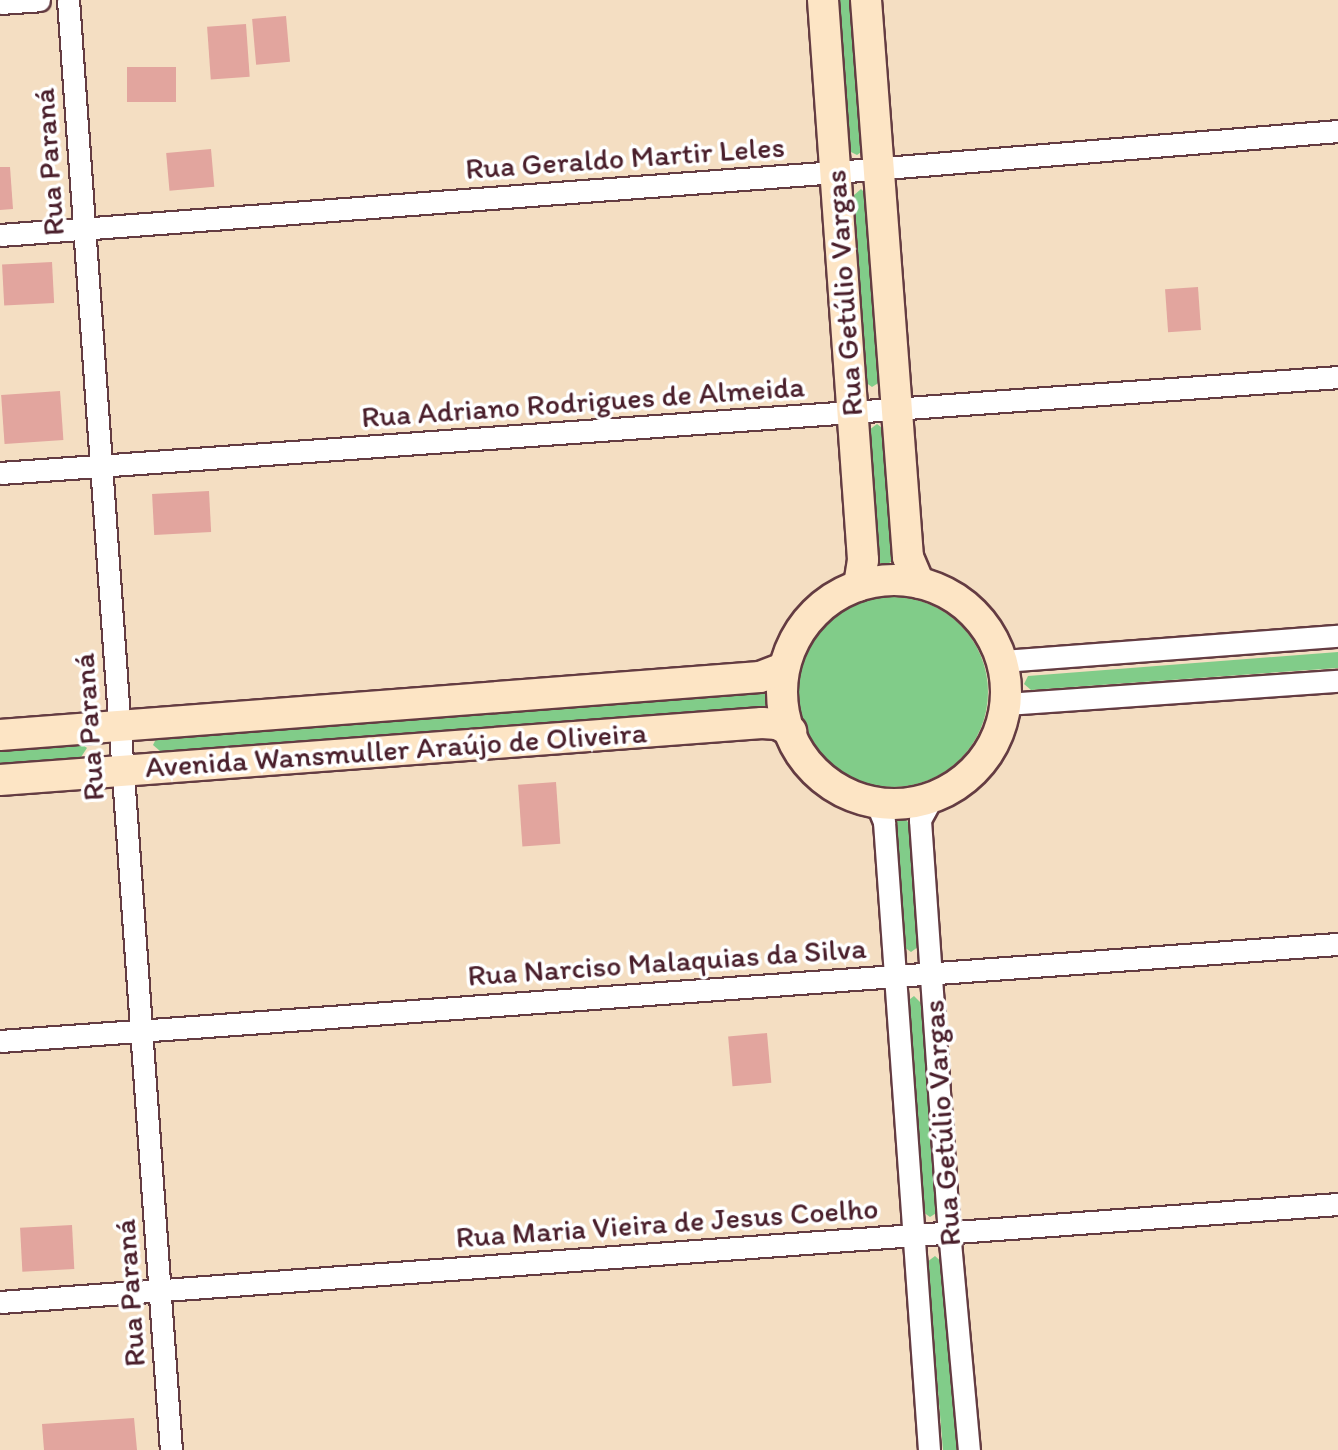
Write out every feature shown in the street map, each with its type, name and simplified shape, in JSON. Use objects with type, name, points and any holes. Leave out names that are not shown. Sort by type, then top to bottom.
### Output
[{"type":"street","points":[[0,3],[39,0]]},
{"type":"street","name":"Rua Paraná","points":[[68,0],[171,1450]]},
{"type":"street","name":"Rua Getúlio Vargas","points":[[823,0],[863,560],[859,586]]},
{"type":"street","name":"Rua Getúlio Vargas","points":[[866,0],[908,557],[919,583]]},
{"type":"street","name":"Rua Geraldo Martir Leles","points":[[0,235],[879,169],[1338,131]]},
{"type":"street","name":"Rua Adriano Rodrigues de Almeida","points":[[0,473],[1338,377]]},
{"type":"street","points":[[886,580],[919,583],[941,590],[968,608],[989,632],[1003,661],[1006,704],[999,735],[983,762],[960,784],[932,798],[911,803],[876,802],[853,797],[822,778],[799,751],[785,718],[783,668],[790,648],[807,620],[832,598],[859,586],[886,580]]},
{"type":"street","points":[[1003,661],[1338,636]]},
{"type":"street","name":"Avenida Wansmuller Araújo de Oliveira","points":[[0,735],[760,677],[783,668]]},
{"type":"street","points":[[1006,704],[1338,681]]},
{"type":"street","name":"Avenida Wansmuller Araújo de Oliveira","points":[[0,780],[762,723],[777,724],[791,731]]},
{"type":"street","name":"Rua Getúlio Vargas","points":[[932,798],[920,820],[949,1231],[969,1450]]},
{"type":"street","name":"Rua Getúlio Vargas","points":[[876,802],[884,822],[929,1450]]},
{"type":"street","name":"Rua Narciso Malaquias da Silva","points":[[0,1041],[1338,944]]},
{"type":"street","name":"Rua Maria Vieira de Jesus Coelho","points":[[0,1302],[1338,1204]]},
{"type":"green space","points":[[836,0],[853,0],[864,150],[857,155],[849,151]]},
{"type":"green space","points":[[861,189],[869,197],[880,382],[872,387],[865,382],[853,196]]},
{"type":"green space","points":[[877,424],[886,431],[892,561],[885,566],[877,561],[869,430]]},
{"type":"green space","points":[[893,597],[929,604],[960,625],[981,656],[988,692],[981,728],[960,759],[929,780],[893,787],[857,780],[826,759],[805,728],[798,692],[805,656],[826,625],[857,604]]},
{"type":"green space","points":[[1338,652],[1338,668],[1031,690],[1024,684],[1028,676]]},
{"type":"green space","points":[[766,691],[774,698],[768,708],[160,751],[153,745],[157,737]]},
{"type":"green space","points":[[78,741],[87,748],[81,757],[0,763],[0,747]]},
{"type":"green space","points":[[902,816],[910,824],[918,947],[911,952],[904,947],[893,823]]},
{"type":"green space","points":[[914,996],[922,1004],[938,1212],[930,1217],[923,1212],[905,1003]]},
{"type":"green space","points":[[935,1256],[944,1264],[958,1450],[943,1450],[927,1262]]},
{"type":"building","points":[[286,16],[290,62],[256,65],[252,19]]},
{"type":"building","points":[[246,24],[250,77],[211,80],[207,27]]},
{"type":"building","points":[[127,67],[176,67],[176,102],[127,102]]},
{"type":"building","points":[[211,149],[214,187],[169,191],[166,153]]},
{"type":"building","points":[[0,167],[10,167],[13,209],[0,210]]},
{"type":"building","points":[[52,262],[54,303],[4,306],[2,265]]},
{"type":"building","points":[[1198,287],[1201,330],[1168,332],[1165,289]]},
{"type":"building","points":[[60,391],[63,440],[5,444],[1,395]]},
{"type":"building","points":[[209,491],[211,532],[154,535],[152,494]]},
{"type":"building","points":[[556,782],[560,844],[522,846],[518,785]]},
{"type":"building","points":[[767,1033],[771,1083],[733,1086],[728,1036]]},
{"type":"building","points":[[72,1225],[74,1269],[22,1272],[20,1228]]},
{"type":"building","points":[[134,1418],[137,1450],[44,1450],[42,1424]]}]
